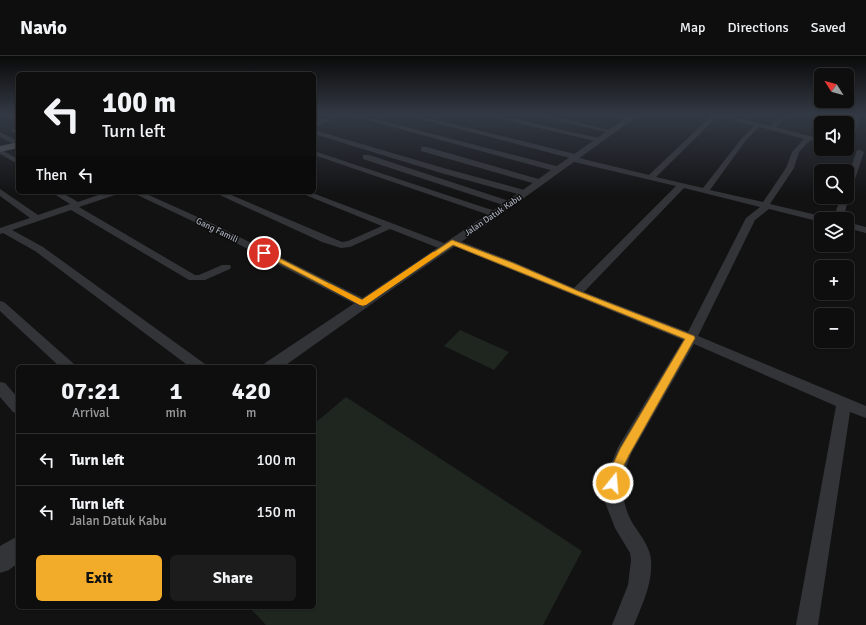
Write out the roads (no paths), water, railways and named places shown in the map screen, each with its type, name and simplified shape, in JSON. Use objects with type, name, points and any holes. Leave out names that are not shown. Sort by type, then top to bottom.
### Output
[{"type":"main road","points":[[0,150],[16,145]]},
{"type":"street","points":[[358,142],[444,171],[525,193]]},
{"type":"street","points":[[437,142],[548,176]]},
{"type":"street","points":[[519,142],[580,156],[681,186],[814,217]]},
{"type":"street","name":"Jalan Datuk Kabu","points":[[274,365],[495,214],[548,176],[580,156],[597,142]]},
{"type":"street","points":[[650,178],[688,142]]},
{"type":"street","points":[[705,191],[742,142]]},
{"type":"street","points":[[623,625],[636,592],[640,577],[641,560],[638,548],[620,521],[614,503],[613,483],[616,471],[624,452],[691,338],[751,218],[763,210],[790,168],[796,152],[805,142]]},
{"type":"street","points":[[424,149],[548,176]]},
{"type":"street","points":[[0,150],[16,161]]},
{"type":"street","points":[[854,174],[863,152]]},
{"type":"street","points":[[316,154],[495,214]]},
{"type":"street","points":[[471,156],[548,176]]},
{"type":"street","points":[[366,157],[509,204]]},
{"type":"street","points":[[576,293],[681,186]]},
{"type":"street","points":[[0,192],[37,219]]},
{"type":"street","points":[[58,194],[193,278],[201,278],[226,267]]},
{"type":"street","points":[[2,231],[109,194]]},
{"type":"street","name":"Gang Famili","points":[[139,194],[208,225],[363,303]]},
{"type":"street","points":[[222,194],[336,244],[350,244],[389,226]]},
{"type":"street","points":[[307,194],[389,226],[510,264],[576,293],[691,338],[866,412]]},
{"type":"street","points":[[854,227],[866,230]]},
{"type":"street","points":[[2,231],[39,250],[197,365]]},
{"type":"street","points":[[0,305],[67,365]]},
{"type":"street","points":[[0,387],[16,406]]},
{"type":"street","points":[[807,625],[844,402]]},
{"type":"street","points":[[0,561],[16,549]]}]
